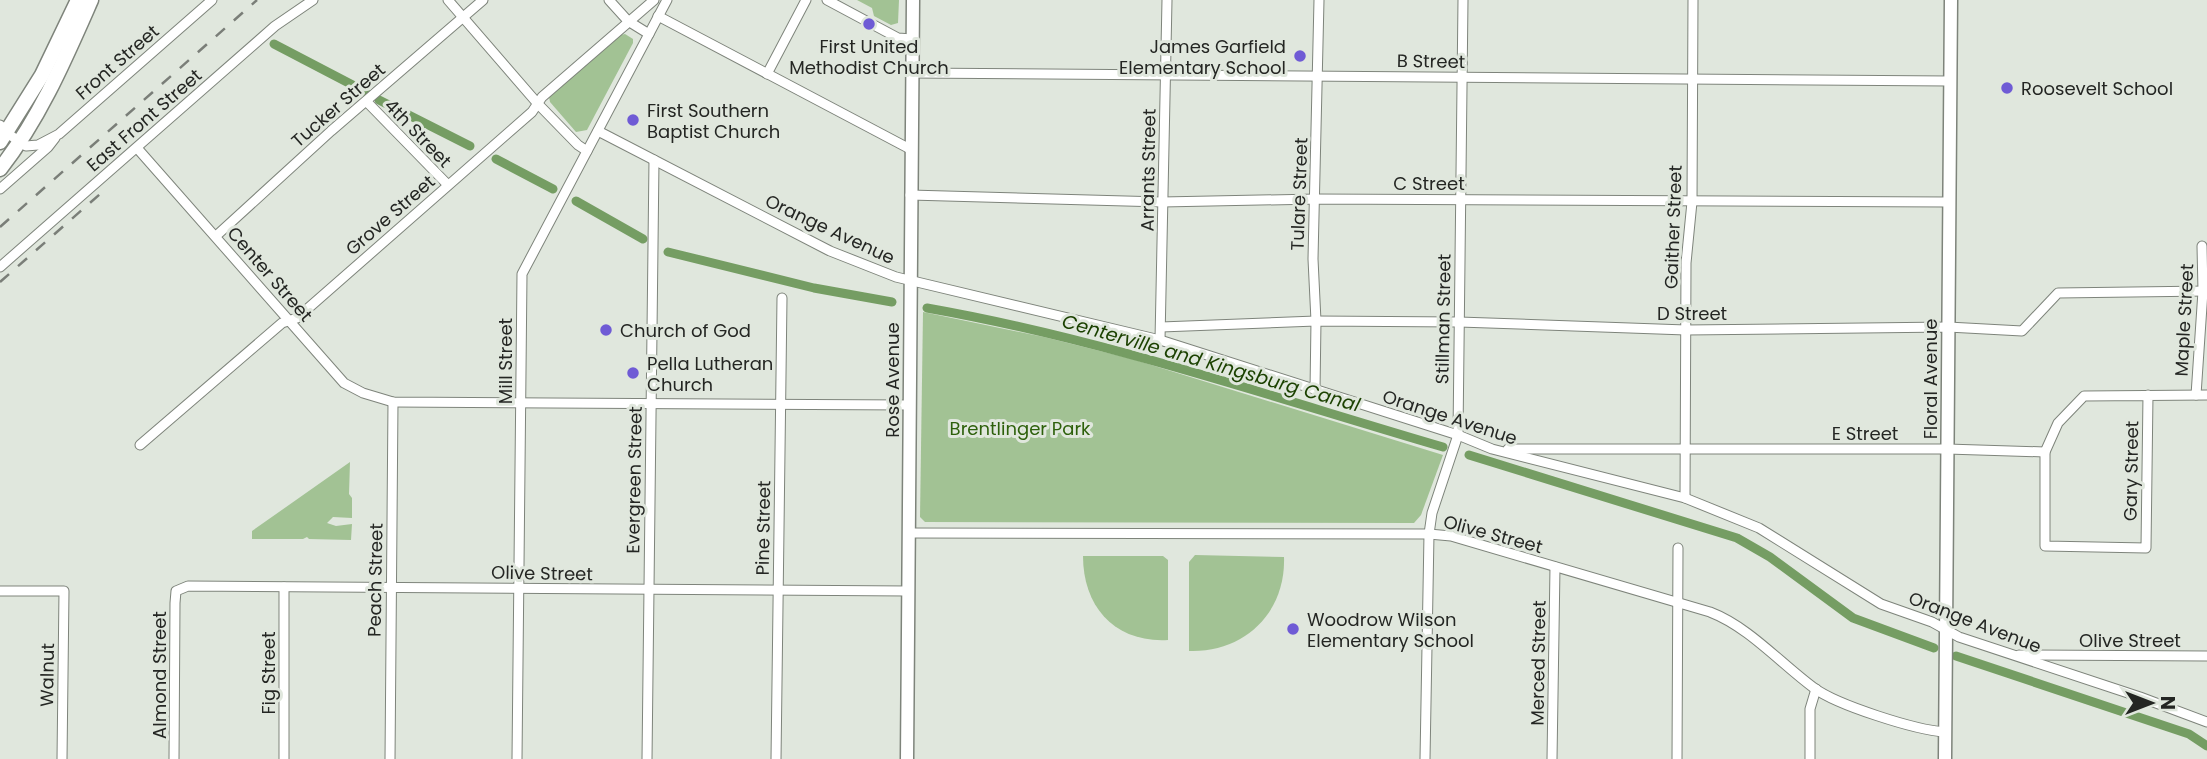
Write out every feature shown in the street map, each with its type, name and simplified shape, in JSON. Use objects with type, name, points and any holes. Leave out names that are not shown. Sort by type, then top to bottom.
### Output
[{"type":"main road","points":[[2,133],[42,75],[78,0]]},
{"type":"main road","points":[[0,169],[19,142],[58,73],[91,0]]},
{"type":"street","name":"Front Street","points":[[0,189],[48,148],[58,134],[212,0]]},
{"type":"street","name":"East Front Street","points":[[0,267],[275,26],[313,0]]},
{"type":"street","points":[[448,0],[538,104],[587,151]]},
{"type":"street","name":"Tucker Street","points":[[216,236],[331,131],[483,0]]},
{"type":"street","points":[[609,0],[628,22],[649,34]]},
{"type":"street","name":"Grove Street","points":[[140,445],[282,323],[297,318],[532,112],[654,0]]},
{"type":"street","name":"Mill Street","points":[[517,759],[522,274],[667,0]]},
{"type":"street","points":[[767,74],[806,0]]},
{"type":"street","points":[[827,0],[898,38],[912,39]]},
{"type":"street","name":"Rose Avenue","points":[[907,759],[913,0]]},
{"type":"street","name":"Arrants Street","points":[[1160,340],[1167,0]]},
{"type":"street","name":"Tulare Street","points":[[1315,390],[1313,258],[1319,0]]},
{"type":"street","name":"Stillman Street","points":[[1425,759],[1429,534],[1432,513],[1458,435],[1463,0]]},
{"type":"street","name":"Gaither Street","points":[[1685,498],[1686,263],[1692,202],[1693,0]]},
{"type":"street","name":"Floral Avenue","points":[[1945,759],[1951,0]]},
{"type":"street","points":[[658,16],[910,149]]},
{"type":"street","name":"B Street","points":[[911,73],[1950,81]]},
{"type":"street","name":"4th Street","points":[[367,102],[448,185]]},
{"type":"street","name":"Orange Avenue","points":[[598,131],[830,251],[909,280],[1160,340],[1458,435],[1492,449],[1685,498],[1759,528],[1881,604],[1932,622],[1959,637],[2207,722]]},
{"type":"street","points":[[2,133],[19,142]]},
{"type":"street","name":"Front Street","points":[[19,142],[34,146],[58,134]]},
{"type":"street","name":"Center Street","points":[[137,148],[344,383],[363,393],[393,402],[910,405]]},
{"type":"street","name":"Evergreen Street","points":[[647,759],[654,160]]},
{"type":"street","name":"C Street","points":[[910,195],[1163,202],[1316,199],[1948,202]]},
{"type":"street","name":"Maple Street","points":[[2196,395],[2205,291],[2202,246]]},
{"type":"street","name":"D Street","points":[[1161,327],[1316,321],[1459,322],[1686,330],[1948,327],[2022,331],[2059,293],[2205,291]]},
{"type":"street","name":"Pine Street","points":[[776,759],[782,298]]},
{"type":"street","name":"Gary Street","points":[[2045,452],[2045,546],[2146,548],[2148,395]]},
{"type":"street","points":[[2045,452],[2059,423],[2084,396],[2207,395]]},
{"type":"street","name":"Peach Street","points":[[390,759],[393,402]]},
{"type":"street","name":"E Street","points":[[1492,449],[1947,449],[2045,452]]},
{"type":"street","name":"Olive Street","points":[[909,533],[1451,536],[1677,601],[1730,621],[1815,689],[1921,729],[1945,732]]},
{"type":"street","points":[[1677,759],[1678,548]]},
{"type":"street","name":"Merced Street","points":[[1552,759],[1555,567]]},
{"type":"street","name":"Olive Street","points":[[176,591],[188,586],[908,591]]},
{"type":"street","name":"Fig Street","points":[[284,587],[284,759]]},
{"type":"street","name":"Walnut","points":[[0,591],[64,591],[62,759]]},
{"type":"street","name":"Almond Street","points":[[174,759],[176,591]]},
{"type":"street","name":"Olive Street","points":[[2011,655],[2207,656]]},
{"type":"street","points":[[1810,759],[1810,709],[1815,689]]},
{"type":"green space","points":[[857,0],[899,0],[898,23],[891,25],[874,16],[872,8]]},
{"type":"green space","points":[[625,34],[633,39],[633,43],[587,130],[576,132],[550,102],[549,97]]},
{"type":"green space","name":"Brentlinger Park","points":[[923,312],[1044,337],[1132,359],[1443,455],[1421,515],[1414,523],[925,522],[920,517]]},
{"type":"green space","points":[[350,462],[349,494],[352,498],[352,518],[333,517],[327,523],[336,526],[352,524],[351,540],[307,537],[252,539],[252,531]]},
{"type":"green space","points":[[1195,555],[1284,557],[1283,577],[1278,596],[1258,626],[1227,645],[1209,650],[1189,651],[1189,562]]},
{"type":"green space","points":[[1083,556],[1163,556],[1168,560],[1168,640],[1132,635],[1106,618],[1089,591]]},
{"type":"waterway","name":"Centerville and Kingsburg Canal","points":[[274,44],[366,92]]},
{"type":"waterway","name":"Centerville and Kingsburg Canal","points":[[379,100],[470,146]]},
{"type":"waterway","name":"Centerville and Kingsburg Canal","points":[[496,159],[553,189]]},
{"type":"waterway","name":"Centerville and Kingsburg Canal","points":[[576,201],[643,239]]},
{"type":"waterway","name":"Centerville and Kingsburg Canal","points":[[668,252],[814,288],[892,302]]},
{"type":"waterway","name":"Centerville and Kingsburg Canal","points":[[927,308],[1123,352],[1443,447]]},
{"type":"waterway","name":"Centerville and Kingsburg Canal","points":[[1469,455],[1737,538],[1770,557],[1853,618],[1934,648]]},
{"type":"waterway","name":"Centerville and Kingsburg Canal","points":[[1956,656],[2189,734],[2207,746]]},
{"type":"railway","points":[[0,227],[257,0]]},
{"type":"railway","points":[[0,282],[108,187]]},
{"type":"place","name":"First United Methodist Church","points":[[869,24]]},
{"type":"place","name":"James Garfield Elementary School","points":[[1300,56]]},
{"type":"place","name":"Roosevelt School","points":[[2007,88]]},
{"type":"place","name":"First Southern Baptist Church","points":[[633,120]]},
{"type":"place","name":"Church of God","points":[[606,330]]},
{"type":"place","name":"Pella Lutheran Church","points":[[633,373]]},
{"type":"place","name":"Woodrow Wilson Elementary School","points":[[1293,629]]}]
